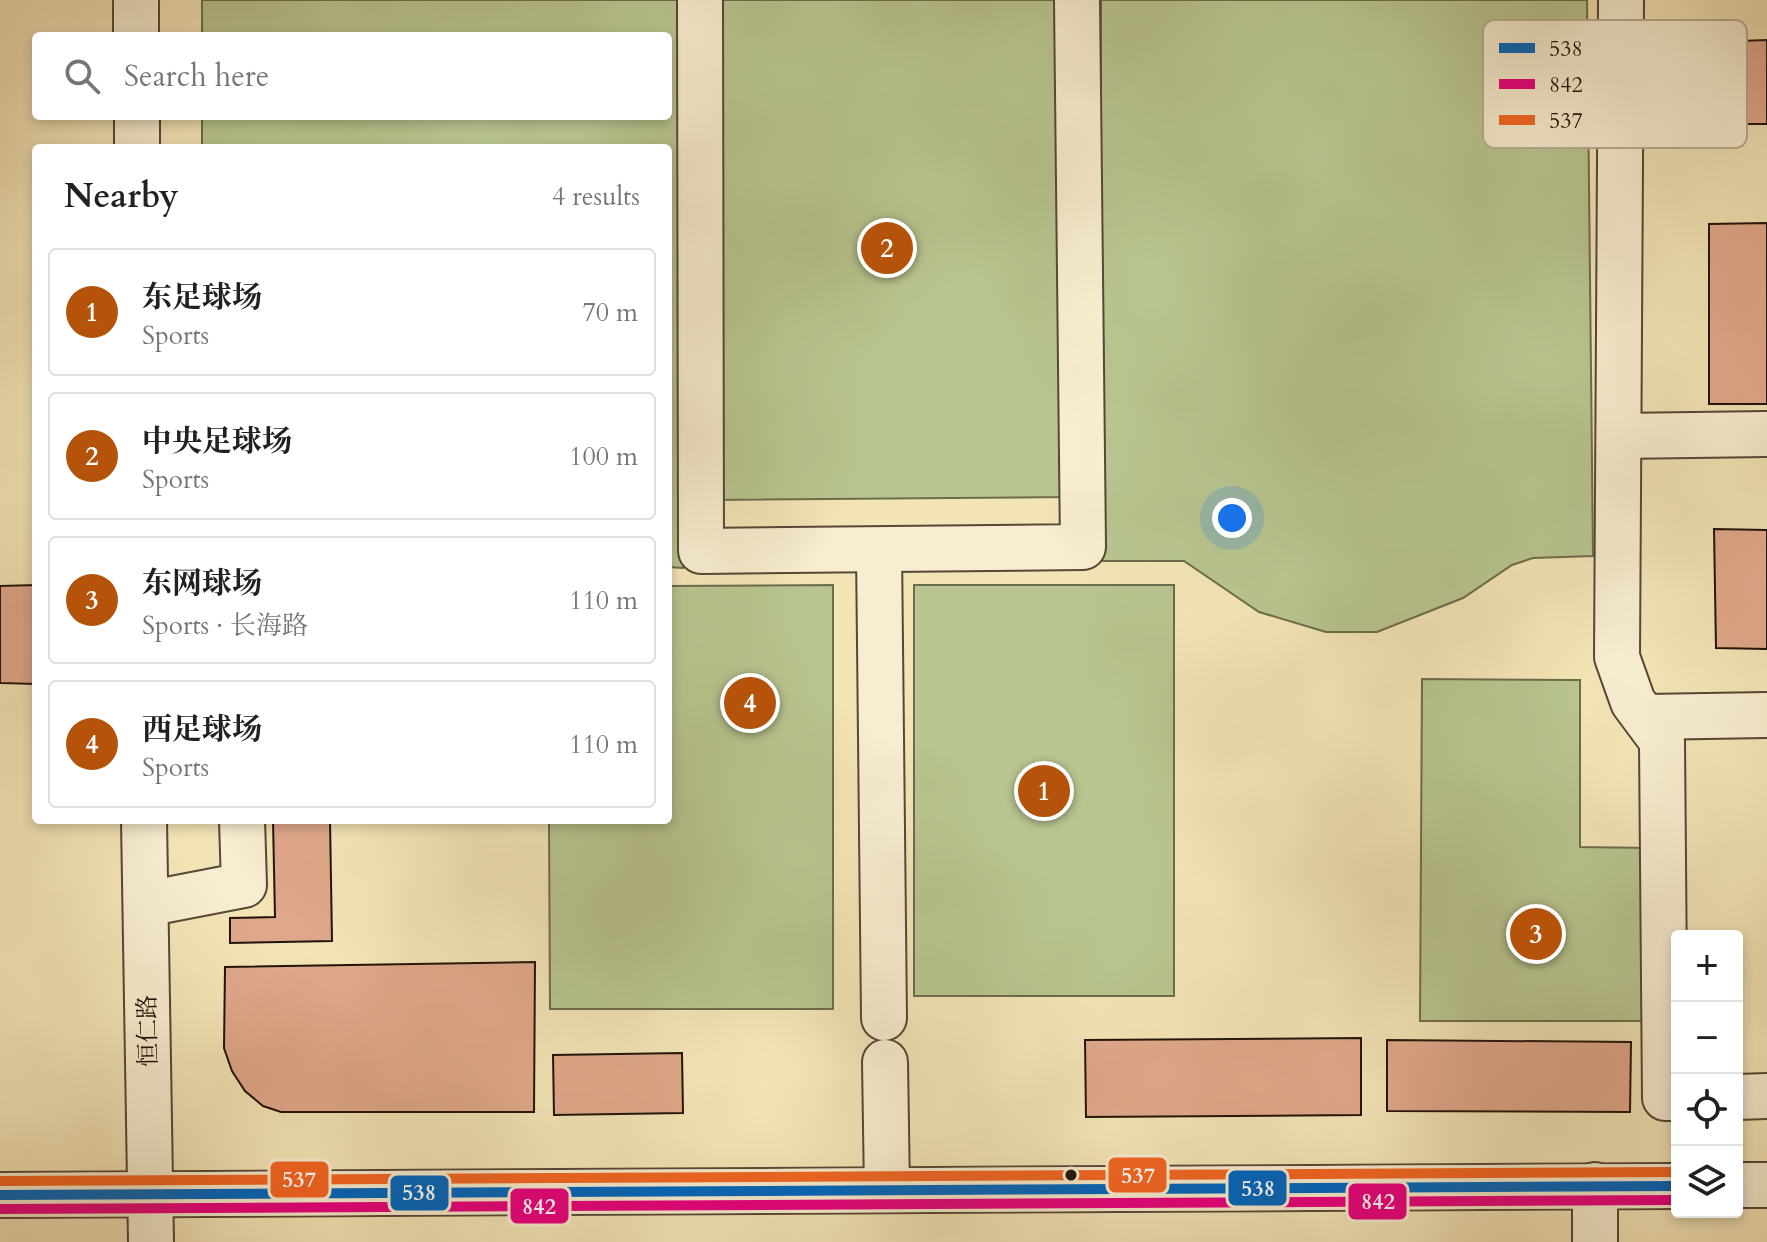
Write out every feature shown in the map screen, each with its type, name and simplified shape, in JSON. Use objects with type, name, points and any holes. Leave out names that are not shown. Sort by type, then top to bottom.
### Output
[{"type":"street","points":[[136,0],[136,32]]},
{"type":"street","points":[[700,0],[701,551],[1083,547],[1077,0]]},
{"type":"street","points":[[1621,0],[1621,20]]},
{"type":"street","points":[[137,120],[137,144]]},
{"type":"street","points":[[1620,148],[1617,657],[1633,702],[1662,741],[1665,1098],[1671,1098]]},
{"type":"street","points":[[1619,436],[1767,434]]},
{"type":"street","points":[[879,550],[884,1018]]},
{"type":"street","points":[[1645,717],[1767,715]]},
{"type":"street","name":"恒仁路","points":[[144,824],[151,1242]]},
{"type":"street","points":[[146,904],[244,885],[242,824]]},
{"type":"street","points":[[885,1062],[887,1190]]},
{"type":"street","points":[[1743,1097],[1767,1096]]},
{"type":"street","points":[[1595,1185],[1595,1242]]},
{"type":"street","points":[[1743,1185],[1767,1185]]},
{"type":"street","points":[[0,1195],[1671,1186]]},
{"type":"green space","points":[[202,0],[679,0],[683,568],[672,567],[672,144],[202,144],[202,120],[672,120],[672,32],[202,32]]},
{"type":"green space","points":[[707,0],[1062,0],[1068,497],[712,500]]},
{"type":"green space","points":[[1101,0],[1587,0],[1587,20],[1483,20],[1483,148],[1589,148],[1593,556],[1533,558],[1512,565],[1463,598],[1377,632],[1326,632],[1259,612],[1184,561],[1101,561]]},
{"type":"green space","points":[[833,585],[833,1009],[550,1009],[549,824],[672,824],[672,586]]},
{"type":"green space","points":[[914,585],[1174,585],[1174,996],[914,996]]},
{"type":"green space","points":[[1422,679],[1580,680],[1580,847],[1652,848],[1652,1021],[1420,1021]]},
{"type":"building","points":[[1767,40],[1767,124],[1747,124],[1747,41]]},
{"type":"building","points":[[1767,223],[1767,404],[1709,404],[1709,224]]},
{"type":"building","points":[[1714,529],[1767,530],[1767,649],[1716,648]]},
{"type":"building","points":[[32,585],[32,684],[0,683],[0,586]]},
{"type":"building","points":[[273,824],[330,824],[332,941],[230,943],[230,918],[275,917]]},
{"type":"building","points":[[535,962],[534,1112],[281,1112],[263,1106],[245,1091],[232,1071],[224,1048],[225,967]]},
{"type":"building","points":[[1361,1038],[1361,1115],[1086,1117],[1085,1040]]},
{"type":"building","points":[[1387,1040],[1631,1042],[1630,1112],[1387,1111]]},
{"type":"building","points":[[682,1053],[683,1113],[554,1115],[553,1055]]},
{"type":"transit line","name":"537","points":[[0,1181],[1671,1172]]},
{"type":"transit line","name":"538","points":[[0,1195],[1671,1186]]},
{"type":"transit line","name":"842","points":[[0,1209],[1671,1200]]},
{"type":"place","name":"中央足球场","points":[[887,248]]},
{"type":"place","name":"西足球场","points":[[750,703]]},
{"type":"place","name":"东足球场","points":[[1044,791]]},
{"type":"place","name":"东网球场","points":[[1536,934]]}]
